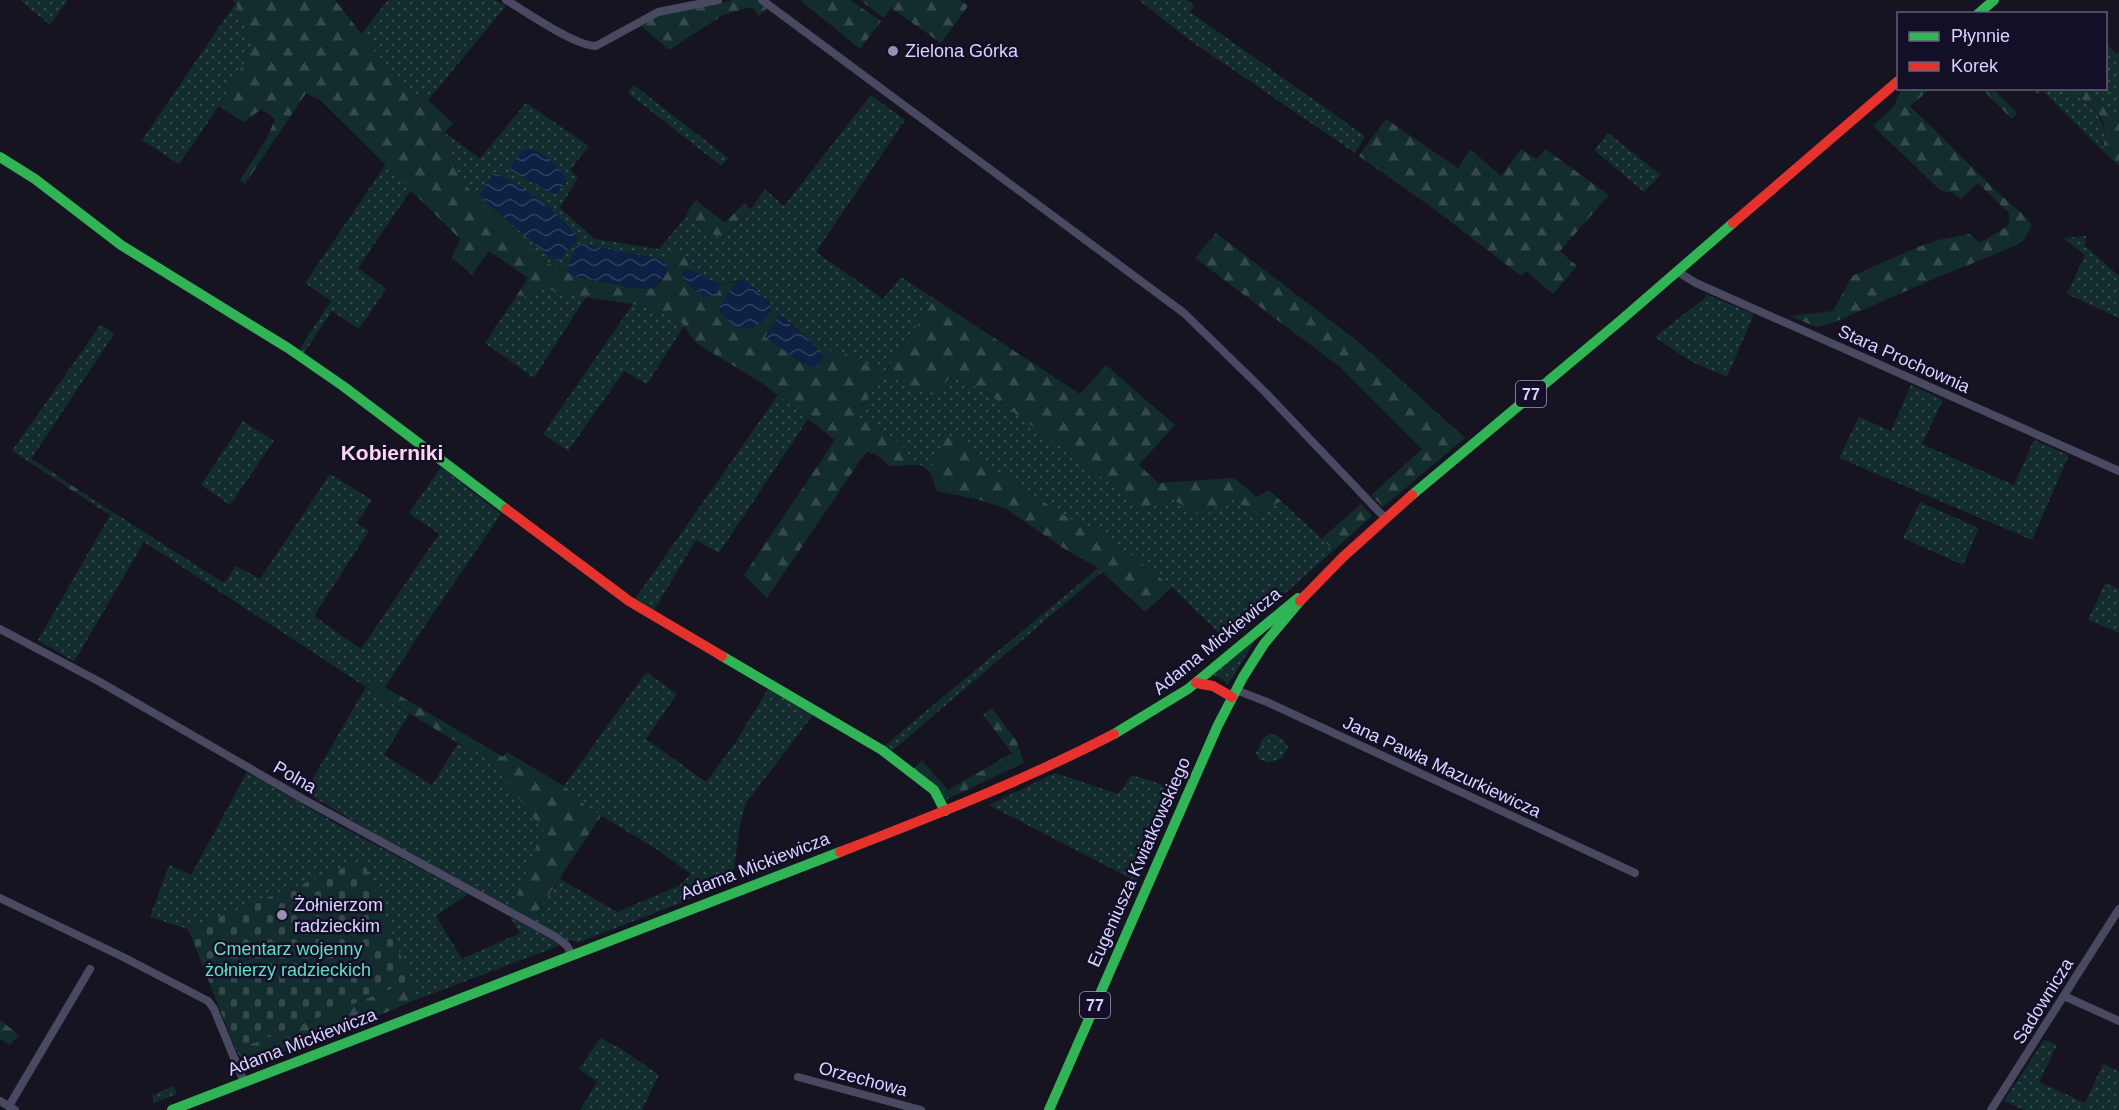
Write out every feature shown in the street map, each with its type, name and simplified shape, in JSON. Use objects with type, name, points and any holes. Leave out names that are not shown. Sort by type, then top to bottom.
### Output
[{"type":"street","points":[[506,0],[588,46],[596,46],[658,12],[717,0]]},
{"type":"street","points":[[1980,12],[1994,0]]},
{"type":"street","points":[[767,1],[1184,313],[1265,392],[1385,518]]},
{"type":"street","name":"77","points":[[1678,272],[1897,83]]},
{"type":"street","points":[[0,157],[36,179],[121,245],[288,348],[343,386],[629,601],[882,750],[934,790],[945,811]]},
{"type":"street","name":"Adama Mickiewicza","points":[[172,1110],[945,811],[1108,737],[1160,708],[1196,683],[1313,586],[1438,471],[1678,272]]},
{"type":"street","name":"Stara Prochownia","points":[[1678,272],[1696,284],[2119,471]]},
{"type":"street","name":"Adama Mickiewicza","points":[[1234,693],[1264,644],[1313,586]]},
{"type":"street","name":"Polna","points":[[0,629],[100,682],[303,799],[556,937],[567,946],[572,955]]},
{"type":"street","points":[[1196,683],[1234,693]]},
{"type":"street","name":"Jana Pawła Mazurkiewicza","points":[[1234,693],[1267,702],[1635,873]]},
{"type":"street","name":"Eugeniusza Kwiatkowskiego","points":[[1049,1110],[1200,763],[1234,693]]},
{"type":"street","points":[[0,898],[208,1001],[214,1009],[244,1082]]},
{"type":"street","name":"Sadownicza","points":[[1991,1110],[2119,909]]},
{"type":"street","points":[[0,1101],[12,1108],[90,969]]},
{"type":"street","points":[[2064,996],[2119,1021]]},
{"type":"street","name":"Orzechowa","points":[[798,1077],[921,1110]]},
{"type":"green space","points":[[20,0],[68,0],[50,25]]},
{"type":"green space","points":[[234,0],[335,0],[403,87],[428,100],[453,123],[444,133],[458,174],[480,204],[547,263],[577,277],[639,289],[653,288],[661,282],[667,264],[660,259],[675,251],[689,261],[687,268],[682,271],[718,293],[719,284],[737,282],[727,294],[759,325],[770,311],[779,315],[765,337],[818,367],[823,356],[835,348],[884,374],[856,416],[901,443],[914,465],[890,466],[875,454],[866,452],[767,598],[744,575],[835,440],[762,383],[696,343],[678,318],[633,304],[569,295],[538,286],[522,299],[513,301],[528,278],[489,251],[472,275],[452,257],[460,239],[320,100],[306,93],[245,184],[240,180],[267,138],[275,119],[262,109],[243,122],[219,106],[254,46]]},
{"type":"green space","points":[[388,0],[495,0],[506,6],[428,100],[403,87],[361,34]]},
{"type":"green space","points":[[733,0],[757,0],[767,8],[759,16],[752,7],[723,15],[669,50],[639,24],[658,15]]},
{"type":"green space","points":[[800,0],[850,0],[881,21],[860,49]]},
{"type":"green space","points":[[860,0],[960,0],[968,6],[941,43],[891,8],[884,18]]},
{"type":"green space","points":[[1139,0],[1187,0],[1195,6],[1190,12],[1365,136],[1355,153],[1188,39]]},
{"type":"green space","points":[[235,4],[255,46],[219,106],[179,164],[142,140]]},
{"type":"green space","points":[[2107,44],[2116,54],[2119,51],[2119,124],[2089,90],[2107,90]]},
{"type":"green space","points":[[634,85],[728,158],[721,166],[628,93]]},
{"type":"green space","points":[[1902,90],[1929,90],[1910,106],[2032,225],[2024,240],[2015,246],[1830,324],[1816,327],[1790,316],[1833,311],[1852,276],[1938,240],[1970,234],[1980,243],[2009,225],[2009,213],[1978,183],[1961,199],[1953,193],[1941,191],[1873,126],[1893,107]]},
{"type":"green space","points":[[1983,90],[1994,90],[2017,113],[2012,119]]},
{"type":"green space","points":[[2042,90],[2066,90],[2076,94],[2096,111],[2105,130],[2103,151]]},
{"type":"green space","points":[[2065,90],[2089,90],[2119,124],[2119,166],[2103,151],[2105,131],[2100,117],[2090,105]]},
{"type":"green space","points":[[871,95],[905,120],[816,252],[883,299],[901,277],[935,299],[884,373],[932,395],[953,375],[986,392],[1044,434],[1170,497],[1229,495],[1254,515],[1281,501],[1334,550],[1229,643],[1172,587],[1101,532],[1070,519],[986,464],[960,437],[946,438],[930,472],[921,465],[914,465],[901,443],[856,416],[884,374],[835,349],[823,356],[792,324],[770,311],[771,303],[744,280],[719,284],[687,268],[689,261],[660,259],[577,277],[547,263],[480,204],[458,174],[444,132],[480,158],[526,103],[589,146],[570,170],[578,178],[560,208],[595,239],[659,249],[686,217],[722,239],[744,218],[765,189],[784,206]]},
{"type":"green space","points":[[1386,119],[1458,168],[1470,149],[1501,176],[1521,149],[1537,159],[1545,149],[1609,195],[1560,251],[1577,266],[1553,294],[1526,271],[1521,276],[1434,209],[1359,156]]},
{"type":"green space","points":[[1608,133],[1661,175],[1644,192],[1594,150]]},
{"type":"green space","points":[[386,164],[411,190],[358,268],[386,289],[359,329],[332,311],[304,353],[299,350],[331,301],[305,283]]},
{"type":"green space","points":[[696,200],[725,223],[744,203],[750,209],[744,218],[721,239],[686,217]]},
{"type":"green space","points":[[1216,233],[1360,343],[1465,438],[1383,507],[1371,495],[1422,449],[1340,367],[1195,258]]},
{"type":"green space","points":[[2086,236],[2085,246],[2119,276],[2119,318],[2067,294],[2085,255],[2063,238]]},
{"type":"green space","points":[[538,286],[586,297],[534,378],[485,343],[513,301],[522,299]]},
{"type":"green space","points":[[1705,294],[1754,314],[1727,377],[1690,361],[1655,337],[1706,297]]},
{"type":"green space","points":[[935,299],[1080,394],[1106,365],[1175,425],[1139,465],[1158,483],[1234,478],[1257,497],[1269,490],[1281,501],[1254,515],[1229,495],[1204,517],[1170,498],[1146,510],[986,392],[953,375],[932,395],[884,374]]},
{"type":"green space","points":[[633,304],[678,318],[684,326],[647,384],[624,371],[568,451],[543,434]]},
{"type":"green space","points":[[101,324],[114,334],[29,462],[12,451]]},
{"type":"green space","points":[[1911,385],[1943,400],[1922,444],[2014,485],[2034,440],[2069,455],[2032,540],[1839,458],[1859,417],[1891,431]]},
{"type":"green space","points":[[778,395],[808,419],[719,553],[696,540],[654,610],[635,599]]},
{"type":"green space","points":[[243,421],[274,441],[230,505],[201,485]]},
{"type":"green space","points":[[946,437],[960,437],[986,464],[1070,519],[1101,532],[1172,587],[1145,612],[1098,568],[1060,546],[1006,509],[980,500],[937,491],[930,472]]},
{"type":"green space","points":[[31,458],[80,491],[76,493],[29,462]]},
{"type":"green space","points":[[441,467],[501,514],[385,687],[372,676],[366,687],[144,542],[74,662],[38,640],[110,515],[76,493],[80,491],[224,583],[236,566],[260,579],[330,474],[372,500],[357,523],[369,531],[314,616],[361,649],[439,534],[409,513]]},
{"type":"green space","points":[[1920,502],[1979,528],[1963,565],[1903,538]]},
{"type":"green space","points":[[1361,504],[1372,516],[1334,550],[1321,539]]},
{"type":"green space","points":[[1098,568],[1102,572],[892,751],[884,746]]},
{"type":"green space","points":[[2105,583],[2119,589],[2119,633],[2088,620]]},
{"type":"green space","points":[[1256,639],[1228,685],[1213,675]]},
{"type":"green space","points":[[646,672],[677,694],[646,739],[706,782],[735,743],[768,689],[813,715],[746,803],[740,825],[732,883],[577,943],[572,940],[566,942],[532,920],[560,879],[617,912],[680,885],[691,874],[656,849],[587,807],[564,786]]},
{"type":"green space","points":[[372,676],[385,687],[503,757],[507,752],[564,786],[587,807],[601,816],[532,920],[513,909],[543,830],[486,756],[458,743],[366,687]]},
{"type":"green space","points":[[366,687],[409,714],[384,755],[432,785],[458,743],[486,756],[544,830],[513,909],[370,831],[305,792]]},
{"type":"green space","points":[[992,708],[1017,742],[1024,763],[943,801],[913,769],[922,760],[948,790],[1012,753],[983,715]]},
{"type":"green space","points":[[1270,733],[1283,739],[1288,747],[1282,758],[1268,763],[1259,759],[1256,753],[1263,738]]},
{"type":"green space","points":[[247,772],[342,827],[468,894],[436,916],[462,959],[520,933],[510,917],[556,942],[558,946],[413,1001],[414,984],[363,860],[188,929],[150,917],[169,865],[191,875]]},
{"type":"green space","points":[[1055,773],[1118,794],[1132,775],[1179,790],[1137,882],[989,805]]},
{"type":"green space","name":"Cmentarz wojenny żołnierzy radzieckich","points":[[363,860],[411,981],[236,1050],[188,929]]},
{"type":"green space","points":[[411,981],[414,984],[413,1001],[332,1035],[246,1065],[236,1050]]},
{"type":"green space","points":[[0,1020],[19,1035],[10,1045],[0,1039]]},
{"type":"green space","points":[[600,1038],[623,1050],[659,1075],[642,1110],[580,1110],[597,1082],[579,1069]]},
{"type":"green space","points":[[2044,1040],[2057,1045],[2039,1082],[2085,1103],[2103,1064],[2119,1071],[2119,1110],[2024,1110],[2004,1101]]},
{"type":"green space","points":[[174,1086],[177,1094],[154,1103],[152,1095]]},
{"type":"water","points":[[525,149],[544,155],[560,170],[567,182],[556,194],[548,192],[509,169],[517,156]]},
{"type":"water","points":[[493,174],[502,176],[526,190],[551,210],[579,238],[559,260],[551,258],[483,200],[480,195]]},
{"type":"water","points":[[584,244],[660,259],[667,264],[667,273],[653,288],[639,289],[577,277],[570,274],[566,268],[577,246]]},
{"type":"water","points":[[687,268],[719,284],[718,293],[705,298],[684,281],[682,271]]},
{"type":"water","points":[[744,280],[771,304],[762,321],[750,329],[733,324],[719,309],[732,288]]},
{"type":"water","points":[[779,315],[806,337],[823,356],[818,367],[803,364],[765,337]]},
{"type":"traffic: fast","points":[[1980,12],[1994,0]]},
{"type":"traffic: fast","points":[[0,157],[35,179],[121,245],[288,348],[343,386],[506,509]]},
{"type":"traffic: fast","points":[[1412,495],[1733,223]]},
{"type":"traffic: fast","points":[[1114,734],[1188,689],[1298,598]]},
{"type":"traffic: fast","points":[[1049,1110],[1218,725],[1243,677],[1264,644],[1300,601]]},
{"type":"traffic: fast","points":[[722,656],[882,750],[934,790],[945,811]]},
{"type":"traffic: fast","points":[[172,1110],[840,852]]},
{"type":"traffic: jam","points":[[1733,223],[1897,82]]},
{"type":"traffic: jam","points":[[1300,601],[1343,557],[1412,495]]},
{"type":"traffic: jam","points":[[506,509],[629,601],[722,656]]},
{"type":"traffic: jam","points":[[1196,683],[1213,686],[1232,697]]},
{"type":"traffic: jam","points":[[840,852],[1013,782],[1114,734]]},
{"type":"place","name":"Zielona Górka","points":[[893,51]]},
{"type":"place","name":"Żołnierzom radzieckim","points":[[282,915]]},
{"type":"district","name":"Kobierniki","points":[[392,452]]}]
